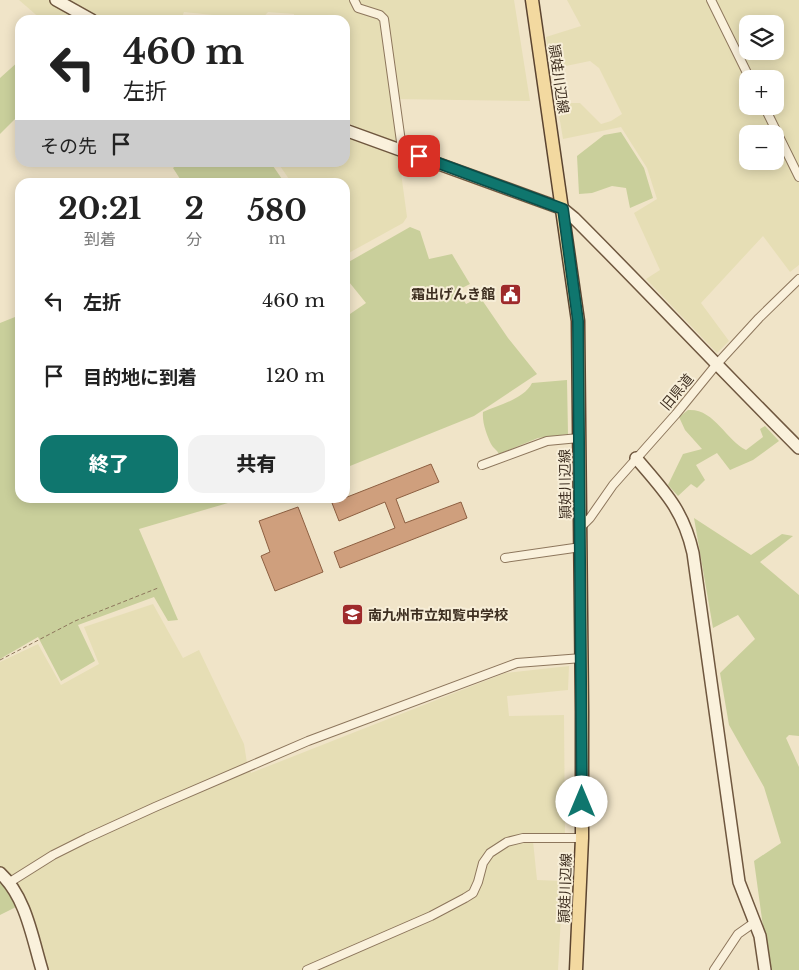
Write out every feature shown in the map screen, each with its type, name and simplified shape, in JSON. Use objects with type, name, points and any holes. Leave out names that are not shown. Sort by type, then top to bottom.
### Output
[{"type":"main road","name":"頴娃川辺線","points":[[532,0],[578,321],[582,838],[576,970]]},
{"type":"street","points":[[56,0],[83,15]]},
{"type":"street","points":[[354,0],[358,8],[380,15],[384,19],[402,150]]},
{"type":"street","points":[[711,0],[746,70]]},
{"type":"street","points":[[768,115],[799,177]]},
{"type":"street","points":[[350,132],[563,209],[646,290],[799,448]]},
{"type":"street","name":"旧県道","points":[[581,527],[590,518],[613,485],[676,414],[716,364],[799,279]]},
{"type":"street","points":[[790,288],[799,290]]},
{"type":"street","points":[[482,466],[547,441],[579,438]]},
{"type":"street","points":[[636,458],[678,510],[694,553],[739,882],[760,936],[765,970]]},
{"type":"street","points":[[505,558],[581,547]]},
{"type":"street","points":[[10,882],[53,855],[87,838],[308,742],[517,663],[582,658]]},
{"type":"street","points":[[307,970],[431,916],[473,893],[483,863],[490,853],[507,842],[523,838],[582,838]]},
{"type":"street","points":[[0,873],[10,882],[18,895],[42,970]]},
{"type":"street","points":[[714,970],[738,934],[755,922]]},
{"type":"path","points":[[0,660],[75,621],[158,588]]},
{"type":"shaded area","points":[[19,0],[514,0],[530,101],[391,99],[407,217],[403,223],[350,252],[350,178],[288,178],[281,167],[350,167],[350,126],[353,125],[350,124],[350,15],[294,15],[268,12],[265,15],[213,15],[184,12],[183,15],[36,15]]},
{"type":"shaded area","points":[[567,0],[799,0],[799,265],[790,272],[763,236],[701,303],[729,341],[717,353],[646,279],[660,270],[634,213],[657,199],[647,168],[621,127],[563,139],[557,103],[580,103],[601,124],[611,121],[622,114],[599,68],[590,61],[551,69],[546,37],[581,26]]},
{"type":"shaded area","points":[[153,604],[183,658],[199,650],[244,744],[247,763],[251,773],[505,673],[569,666],[568,690],[507,696],[509,716],[564,715],[565,840],[533,841],[537,880],[563,881],[558,970],[45,970],[13,880],[0,866],[0,662],[38,644],[61,685],[99,664],[84,627]]},
{"type":"green space","points":[[15,64],[15,119],[0,134],[0,78]]},
{"type":"green space","points":[[621,132],[644,168],[653,198],[630,208],[626,188],[612,186],[592,193],[579,194],[577,156],[604,135]]},
{"type":"green space","points":[[274,167],[281,178],[179,178],[173,168]]},
{"type":"green space","points":[[410,227],[420,231],[429,259],[452,254],[470,284],[458,290],[466,304],[480,297],[508,338],[537,374],[474,416],[350,466],[350,314],[366,303],[350,283],[350,261]]},
{"type":"green space","points":[[15,317],[15,503],[228,503],[139,529],[178,620],[168,621],[154,597],[78,625],[95,661],[61,681],[38,637],[0,659],[0,323]]},
{"type":"green space","points":[[567,380],[568,434],[538,438],[499,454],[488,437],[484,425],[483,412],[517,397],[528,389],[532,383]]},
{"type":"green space","points":[[688,410],[697,411],[713,419],[732,439],[746,450],[763,437],[760,429],[765,426],[779,441],[753,460],[730,470],[717,453],[696,465],[705,480],[697,488],[691,484],[678,496],[668,485],[683,454],[702,449],[685,430],[679,417]]},
{"type":"green space","points":[[694,518],[751,555],[782,534],[793,536],[760,562],[799,595],[799,736],[789,735],[786,738],[799,767],[799,970],[769,970],[754,861],[781,843],[764,787],[729,725],[720,673],[755,639],[738,615],[713,628]]},
{"type":"green space","points":[[0,881],[16,907],[0,915]]},
{"type":"building","points":[[431,464],[439,482],[396,499],[405,523],[461,502],[467,518],[340,568],[334,552],[395,528],[385,502],[339,521],[332,503],[350,503],[350,496]]},
{"type":"building","points":[[298,507],[323,572],[275,591],[261,556],[270,552],[259,521]]},
{"type":"place","name":"霜出げんき館","points":[[511,294]]},
{"type":"place","name":"南九州市立知覧中学校","points":[[352,615]]},
{"type":"route","points":[[419,156],[563,209],[578,321],[582,802]]}]
